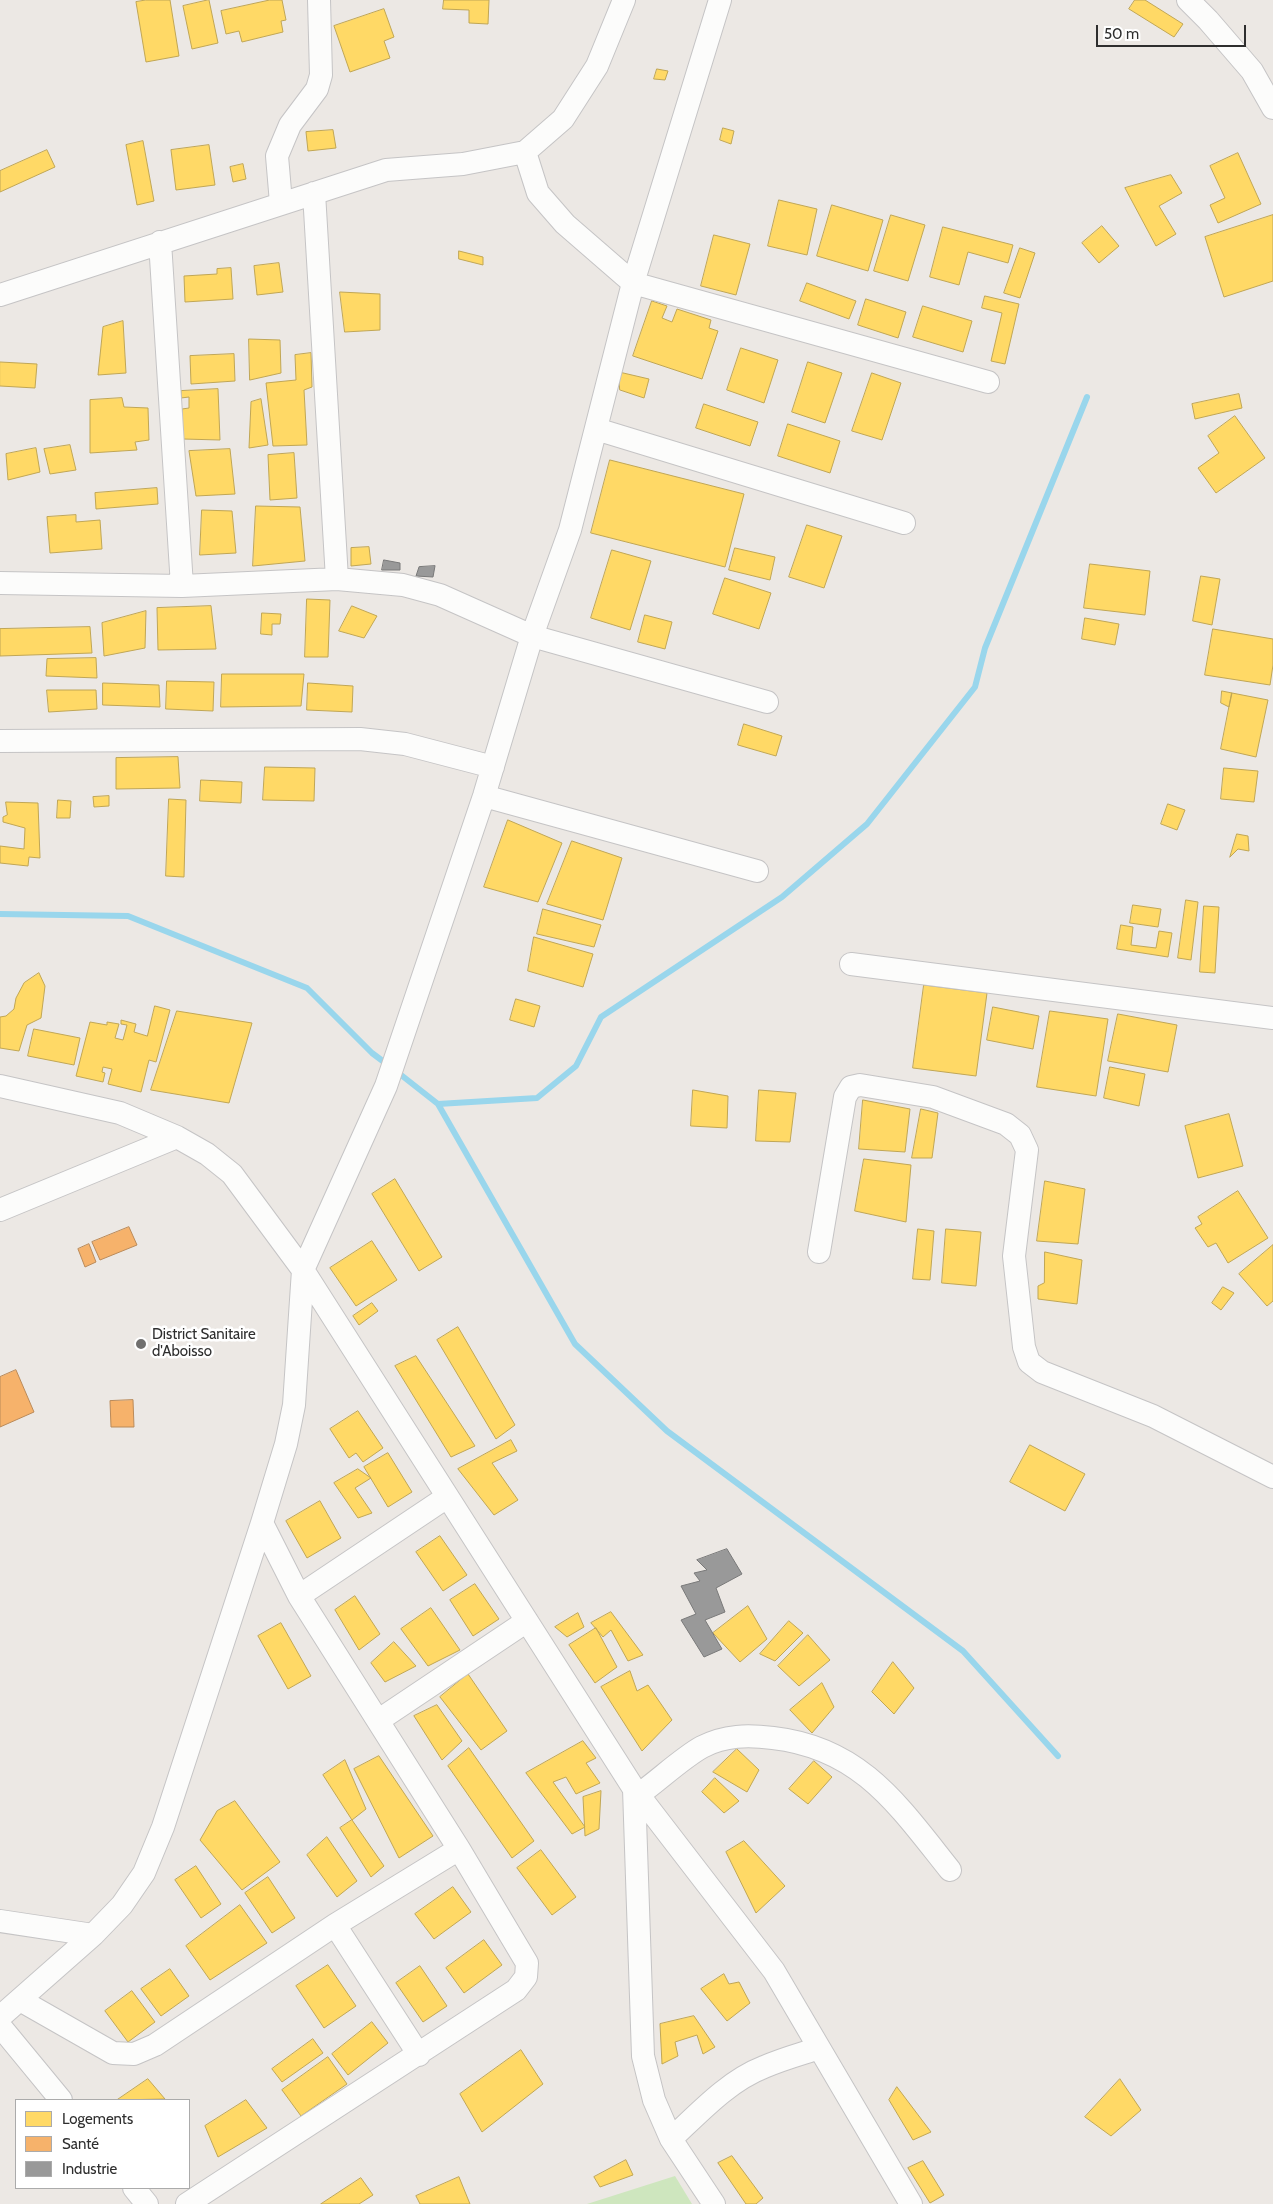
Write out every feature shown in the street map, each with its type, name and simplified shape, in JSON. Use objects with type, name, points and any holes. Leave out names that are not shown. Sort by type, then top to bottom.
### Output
[{"type":"street","points":[[281,203],[277,156],[279,148],[290,125],[317,89],[321,75],[319,0]]},
{"type":"street","points":[[0,295],[386,170],[463,164],[524,152],[562,119],[568,111],[597,66],[624,0]]},
{"type":"street","points":[[0,2017],[93,1935],[122,1905],[148,1864],[162,1827],[262,1523],[286,1444],[294,1405],[303,1270],[386,1086],[484,796],[532,636],[570,530],[633,283],[720,0]]},
{"type":"street","points":[[1188,0],[1252,71],[1273,108]]},
{"type":"street","points":[[524,152],[538,193],[565,224],[633,283],[988,382]]},
{"type":"street","points":[[314,193],[337,579]]},
{"type":"street","points":[[160,242],[182,586]]},
{"type":"street","points":[[596,430],[904,523]]},
{"type":"street","points":[[0,582],[182,586],[337,579],[403,585],[440,596],[532,636],[767,702]]},
{"type":"street","points":[[0,740],[360,739],[405,744],[492,767]]},
{"type":"street","points":[[484,796],[757,871]]},
{"type":"street","points":[[851,964],[1273,1018]]},
{"type":"street","points":[[819,1252],[845,1097],[851,1087],[860,1084],[933,1096],[1006,1124],[1020,1135],[1027,1150],[1014,1256],[1024,1347],[1029,1362],[1042,1372],[1153,1416],[1273,1477]]},
{"type":"street","points":[[0,1086],[120,1113],[178,1137],[207,1154],[232,1174],[303,1270],[636,1792],[774,1971],[912,2204]]},
{"type":"street","points":[[0,1210],[178,1137]]},
{"type":"street","points":[[299,1596],[447,1497]]},
{"type":"street","points":[[187,2204],[419,2055],[516,1990],[526,1977],[527,1963],[459,1848],[299,1596],[262,1523]]},
{"type":"street","points":[[379,1720],[527,1621]]},
{"type":"street","points":[[636,1792],[702,1747],[725,1738],[748,1735],[798,1741],[829,1752],[859,1769],[892,1798],[950,1870]]},
{"type":"street","points":[[636,1792],[643,2056],[654,2100],[671,2139],[714,2204]]},
{"type":"street","points":[[20,2000],[113,2054],[134,2054],[155,2045],[335,1926],[459,1848]]},
{"type":"street","points":[[0,1921],[93,1935]]},
{"type":"street","points":[[335,1926],[419,2055]]},
{"type":"street","points":[[0,2026],[60,2099]]},
{"type":"street","points":[[671,2139],[712,2101],[739,2080],[763,2067],[819,2048]]},
{"type":"street","points":[[135,2189],[147,2204]]},
{"type":"green space","points":[[675,2176],[692,2204],[587,2204]]},
{"type":"building: Logements","points":[[170,0],[179,56],[146,62],[136,2]]},
{"type":"building: Logements","points":[[209,0],[218,43],[192,49],[183,6]]},
{"type":"building: Logements","points":[[270,0],[282,0],[286,20],[281,21],[283,32],[242,42],[239,31],[226,34],[221,11]]},
{"type":"building: Logements","points":[[444,0],[489,0],[488,24],[469,23],[469,10],[443,9]]},
{"type":"building: Logements","points":[[1135,0],[1145,0],[1183,24],[1174,37],[1129,9]]},
{"type":"building: Logements","points":[[384,9],[394,37],[384,41],[390,58],[350,72],[334,26]]},
{"type":"building: Logements","points":[[657,69],[668,71],[665,80],[654,79]]},
{"type":"building: Logements","points":[[723,128],[734,131],[731,144],[720,140]]},
{"type":"building: Logements","points":[[333,130],[336,148],[308,151],[306,132]]},
{"type":"building: Logements","points":[[143,141],[154,201],[137,205],[126,145]]},
{"type":"building: Logements","points":[[209,145],[215,185],[176,190],[171,150]]},
{"type":"building: Logements","points":[[47,150],[55,167],[0,192],[0,171]]},
{"type":"building: Logements","points":[[1238,153],[1261,204],[1218,223],[1210,205],[1225,198],[1210,166]]},
{"type":"building: Logements","points":[[243,164],[246,179],[233,182],[230,167]]},
{"type":"building: Logements","points":[[1171,175],[1182,193],[1159,206],[1176,234],[1156,246],[1125,188]]},
{"type":"building: Logements","points":[[779,200],[817,209],[807,255],[768,246]]},
{"type":"building: Logements","points":[[832,205],[883,220],[868,271],[817,256]]},
{"type":"building: Logements","points":[[891,215],[925,225],[908,281],[874,271]]},
{"type":"building: Logements","points":[[1273,215],[1273,281],[1224,297],[1205,237]]},
{"type":"building: Logements","points":[[1102,226],[1119,246],[1099,263],[1082,243]]},
{"type":"building: Logements","points":[[943,227],[1013,245],[1008,263],[968,252],[959,285],[930,277]]},
{"type":"building: Logements","points":[[714,235],[750,244],[736,295],[701,286]]},
{"type":"building: Logements","points":[[1020,248],[1035,253],[1020,298],[1004,293]]},
{"type":"building: Logements","points":[[459,251],[483,257],[483,265],[459,259]]},
{"type":"building: Logements","points":[[279,263],[283,292],[257,295],[254,266]]},
{"type":"building: Logements","points":[[231,268],[233,299],[185,302],[184,276],[217,274],[217,269]]},
{"type":"building: Logements","points":[[807,283],[856,301],[849,319],[800,301]]},
{"type":"building: Logements","points":[[340,292],[380,294],[380,330],[345,332]]},
{"type":"building: Logements","points":[[985,296],[1019,304],[1005,364],[991,361],[1002,313],[982,308]]},
{"type":"building: Logements","points":[[866,299],[906,312],[898,338],[858,325]]},
{"type":"building: Logements","points":[[652,301],[667,306],[662,318],[672,322],[677,309],[711,320],[709,328],[718,331],[702,379],[633,356]]},
{"type":"building: Logements","points":[[923,306],[972,321],[963,352],[913,337]]},
{"type":"building: Logements","points":[[123,321],[126,373],[98,375],[103,327]]},
{"type":"building: Logements","points":[[249,339],[280,340],[281,373],[250,380]]},
{"type":"building: Logements","points":[[741,348],[778,360],[764,403],[727,390]]},
{"type":"building: Logements","points":[[311,353],[312,387],[304,390],[307,445],[273,446],[266,383],[296,380],[295,355]]},
{"type":"building: Logements","points":[[234,354],[235,381],[191,384],[190,356]]},
{"type":"building: Logements","points":[[0,362],[37,364],[35,388],[0,386]]},
{"type":"building: Logements","points":[[808,362],[842,373],[825,423],[792,412]]},
{"type":"building: Logements","points":[[619,372],[649,379],[644,398],[620,390]]},
{"type":"building: Logements","points":[[872,373],[901,383],[882,440],[852,431]]},
{"type":"building: Logements","points":[[218,389],[220,440],[183,439],[182,409],[189,408],[189,397],[181,398],[181,391]]},
{"type":"building: Logements","points":[[1239,394],[1242,408],[1195,419],[1192,404]]},
{"type":"building: Logements","points":[[122,398],[124,407],[148,408],[149,440],[135,442],[137,450],[90,453],[90,400]]},
{"type":"building: Logements","points":[[261,399],[268,445],[249,448],[251,402]]},
{"type":"building: Logements","points":[[704,404],[758,422],[750,446],[696,428]]},
{"type":"building: Logements","points":[[1235,416],[1265,458],[1216,493],[1198,468],[1219,453],[1208,436]]},
{"type":"building: Logements","points":[[788,424],[840,441],[830,473],[778,456]]},
{"type":"building: Logements","points":[[70,445],[76,470],[50,474],[44,449]]},
{"type":"building: Logements","points":[[36,448],[40,472],[8,480],[6,454]]},
{"type":"building: Logements","points":[[230,449],[235,494],[196,496],[189,451]]},
{"type":"building: Logements","points":[[294,453],[297,498],[270,500],[268,455]]},
{"type":"building: Logements","points":[[610,460],[744,494],[725,567],[591,533]]},
{"type":"building: Logements","points":[[157,488],[158,504],[96,509],[95,493]]},
{"type":"building: Logements","points":[[256,506],[300,507],[305,561],[253,566]]},
{"type":"building: Logements","points":[[202,510],[232,511],[236,553],[200,555]]},
{"type":"building: Logements","points":[[76,515],[76,522],[100,520],[102,549],[50,553],[47,517]]},
{"type":"building: Logements","points":[[807,525],[842,536],[824,588],[789,577]]},
{"type":"building: Logements","points":[[369,547],[371,564],[351,566],[351,548]]},
{"type":"building: Logements","points":[[735,548],[775,557],[770,580],[729,570]]},
{"type":"building: Logements","points":[[612,550],[651,561],[630,630],[591,618]]},
{"type":"building: Logements","points":[[1090,564],[1150,571],[1145,615],[1084,608]]},
{"type":"building: Logements","points":[[1201,576],[1220,579],[1212,625],[1193,621]]},
{"type":"building: Logements","points":[[725,578],[771,593],[759,629],[713,614]]},
{"type":"building: Logements","points":[[307,599],[330,600],[328,657],[305,657]]},
{"type":"building: Logements","points":[[211,606],[216,649],[158,650],[157,608]]},
{"type":"building: Logements","points":[[352,606],[377,616],[364,638],[339,631]]},
{"type":"building: Logements","points":[[146,611],[145,648],[104,656],[102,623]]},
{"type":"building: Logements","points":[[262,613],[281,614],[280,624],[272,624],[272,635],[261,634]]},
{"type":"building: Logements","points":[[645,615],[672,622],[665,649],[638,642]]},
{"type":"building: Logements","points":[[1085,618],[1119,624],[1115,645],[1082,639]]},
{"type":"building: Logements","points":[[90,627],[92,653],[0,656],[0,629]]},
{"type":"building: Logements","points":[[1213,629],[1273,639],[1273,665],[1270,685],[1205,675]]},
{"type":"building: Logements","points":[[96,658],[97,678],[46,676],[47,659]]},
{"type":"building: Logements","points":[[222,674],[304,674],[301,706],[221,707]]},
{"type":"building: Logements","points":[[167,681],[214,682],[213,711],[166,709]]},
{"type":"building: Logements","points":[[103,683],[159,685],[160,707],[103,705]]},
{"type":"building: Logements","points":[[308,683],[353,686],[352,712],[307,710]]},
{"type":"building: Logements","points":[[47,690],[96,690],[97,709],[49,712]]},
{"type":"building: Logements","points":[[1222,691],[1232,693],[1229,707],[1221,703]]},
{"type":"building: Logements","points":[[1232,693],[1268,700],[1256,757],[1221,749]]},
{"type":"building: Logements","points":[[744,724],[782,736],[776,756],[738,745]]},
{"type":"building: Logements","points":[[178,757],[180,788],[116,789],[116,758]]},
{"type":"building: Logements","points":[[265,767],[315,768],[314,801],[263,800]]},
{"type":"building: Logements","points":[[1224,768],[1258,771],[1254,802],[1221,799]]},
{"type":"building: Logements","points":[[201,780],[242,782],[241,803],[200,801]]},
{"type":"building: Logements","points":[[109,796],[109,806],[94,807],[93,797]]},
{"type":"building: Logements","points":[[169,799],[186,800],[184,877],[166,876]]},
{"type":"building: Logements","points":[[58,800],[71,801],[70,818],[57,818]]},
{"type":"building: Logements","points":[[6,802],[38,803],[40,858],[29,857],[28,866],[0,863],[0,846],[24,849],[25,828],[3,822],[3,817],[7,815]]},
{"type":"building: Logements","points":[[1168,804],[1185,810],[1177,830],[1161,824]]},
{"type":"building: Logements","points":[[508,820],[562,843],[538,902],[484,887]]},
{"type":"building: Logements","points":[[1237,834],[1248,836],[1249,851],[1238,849],[1230,857]]},
{"type":"building: Logements","points":[[572,841],[622,858],[603,920],[547,904]]},
{"type":"building: Logements","points":[[1186,900],[1198,902],[1191,960],[1178,958]]},
{"type":"building: Logements","points":[[1133,905],[1161,909],[1158,927],[1130,923]]},
{"type":"building: Logements","points":[[1204,906],[1219,907],[1215,973],[1200,972]]},
{"type":"building: Logements","points":[[543,909],[601,925],[594,947],[537,934]]},
{"type":"building: Logements","points":[[1121,925],[1133,927],[1131,945],[1156,948],[1159,931],[1172,933],[1168,957],[1117,949]]},
{"type":"building: Logements","points":[[534,937],[593,954],[583,987],[528,971]]},
{"type":"building: Logements","points":[[39,973],[45,986],[41,1018],[27,1025],[19,1051],[0,1048],[0,1017],[6,1016],[14,1009],[16,998],[24,983]]},
{"type":"building: Logements","points":[[924,985],[987,993],[976,1076],[913,1068]]},
{"type":"building: Logements","points":[[516,999],[540,1006],[534,1027],[510,1020]]},
{"type":"building: Logements","points":[[155,1006],[170,1010],[156,1062],[149,1060],[141,1092],[108,1084],[112,1069],[103,1067],[102,1072],[105,1073],[103,1082],[76,1076],[90,1022],[107,1025],[107,1022],[119,1024],[115,1038],[123,1040],[127,1025],[121,1024],[121,1020],[136,1024],[134,1032],[147,1036]]},
{"type":"building: Logements","points":[[993,1007],[1039,1016],[1033,1049],[987,1040]]},
{"type":"building: Logements","points":[[177,1011],[252,1023],[229,1103],[151,1090]]},
{"type":"building: Logements","points":[[1050,1011],[1108,1019],[1096,1096],[1037,1087]]},
{"type":"building: Logements","points":[[1118,1014],[1177,1025],[1168,1072],[1108,1061]]},
{"type":"building: Logements","points":[[34,1029],[80,1038],[74,1065],[28,1056]]},
{"type":"building: Logements","points":[[1110,1067],[1145,1074],[1139,1106],[1104,1098]]},
{"type":"building: Logements","points":[[693,1090],[728,1096],[727,1128],[691,1126]]},
{"type":"building: Logements","points":[[759,1090],[796,1093],[790,1142],[756,1141]]},
{"type":"building: Logements","points":[[863,1100],[910,1109],[905,1152],[859,1149]]},
{"type":"building: Logements","points":[[921,1109],[938,1113],[932,1158],[912,1158]]},
{"type":"building: Logements","points":[[1229,1114],[1243,1166],[1198,1178],[1185,1126]]},
{"type":"building: Logements","points":[[864,1159],[911,1165],[906,1222],[855,1211]]},
{"type":"building: Logements","points":[[395,1179],[442,1257],[419,1271],[372,1194]]},
{"type":"building: Logements","points":[[1045,1181],[1085,1189],[1078,1244],[1037,1241]]},
{"type":"building: Logements","points":[[1238,1191],[1268,1238],[1228,1263],[1216,1243],[1208,1247],[1195,1228],[1202,1224],[1198,1217]]},
{"type":"building: Logements","points":[[918,1229],[934,1231],[930,1280],[913,1279]]},
{"type":"building: Logements","points":[[946,1229],[981,1232],[976,1286],[942,1283]]},
{"type":"building: Logements","points":[[372,1241],[397,1280],[356,1306],[330,1268]]},
{"type":"building: Logements","points":[[1273,1245],[1273,1301],[1267,1306],[1239,1274]]},
{"type":"building: Logements","points":[[1045,1252],[1082,1260],[1077,1304],[1038,1299],[1038,1286],[1044,1283]]},
{"type":"building: Logements","points":[[1223,1287],[1234,1293],[1221,1310],[1212,1303]]},
{"type":"building: Logements","points":[[372,1303],[378,1311],[359,1325],[353,1316]]},
{"type":"building: Logements","points":[[458,1327],[515,1425],[496,1439],[437,1340]]},
{"type":"building: Logements","points":[[416,1356],[475,1446],[451,1457],[395,1366]]},
{"type":"building: Logements","points":[[358,1411],[383,1448],[363,1462],[356,1453],[349,1458],[330,1429]]},
{"type":"building: Logements","points":[[511,1440],[517,1451],[492,1463],[518,1500],[494,1515],[458,1469]]},
{"type":"building: Logements","points":[[1030,1445],[1085,1474],[1065,1511],[1010,1482]]},
{"type":"building: Logements","points":[[388,1453],[412,1492],[388,1507],[364,1467]]},
{"type":"building: Logements","points":[[358,1469],[371,1478],[355,1488],[372,1513],[358,1518],[334,1483]]},
{"type":"building: Logements","points":[[320,1501],[341,1538],[307,1558],[286,1521]]},
{"type":"building: Logements","points":[[440,1536],[467,1575],[443,1591],[416,1552]]},
{"type":"building: Logements","points":[[475,1584],[499,1619],[473,1636],[450,1600]]},
{"type":"building: Logements","points":[[355,1596],[380,1634],[359,1650],[335,1610]]},
{"type":"building: Logements","points":[[748,1606],[767,1639],[740,1662],[713,1633]]},
{"type":"building: Logements","points":[[431,1608],[460,1650],[428,1666],[401,1629]]},
{"type":"building: Logements","points":[[611,1612],[643,1655],[628,1661],[611,1630],[603,1637],[591,1623]]},
{"type":"building: Logements","points":[[578,1613],[584,1627],[567,1637],[555,1627]]},
{"type":"building: Logements","points":[[789,1621],[803,1633],[775,1661],[760,1654]]},
{"type":"building: Logements","points":[[281,1623],[311,1676],[288,1689],[258,1636]]},
{"type":"building: Logements","points":[[596,1628],[617,1667],[595,1683],[569,1645]]},
{"type":"building: Logements","points":[[808,1635],[830,1660],[799,1686],[778,1666]]},
{"type":"building: Logements","points":[[394,1642],[416,1666],[385,1682],[371,1663]]},
{"type":"building: Logements","points":[[893,1662],[914,1688],[894,1714],[872,1692]]},
{"type":"building: Logements","points":[[630,1671],[637,1691],[648,1685],[672,1720],[642,1751],[601,1687]]},
{"type":"building: Logements","points":[[468,1674],[507,1731],[481,1750],[440,1697]]},
{"type":"building: Logements","points":[[822,1683],[834,1707],[812,1733],[790,1710]]},
{"type":"building: Logements","points":[[437,1705],[462,1741],[442,1760],[414,1716]]},
{"type":"building: Logements","points":[[583,1741],[596,1758],[586,1763],[600,1783],[576,1794],[566,1777],[553,1782],[585,1827],[572,1834],[526,1773]]},
{"type":"building: Logements","points":[[469,1748],[534,1841],[512,1858],[448,1766]]},
{"type":"building: Logements","points":[[737,1749],[759,1770],[747,1792],[713,1772]]},
{"type":"building: Logements","points":[[379,1756],[433,1836],[399,1858],[354,1769]]},
{"type":"building: Logements","points":[[345,1760],[366,1809],[352,1820],[323,1775]]},
{"type":"building: Logements","points":[[814,1761],[832,1777],[808,1804],[789,1789]]},
{"type":"building: Logements","points":[[715,1778],[739,1801],[724,1813],[702,1792]]},
{"type":"building: Logements","points":[[601,1791],[599,1829],[585,1836],[583,1797]]},
{"type":"building: Logements","points":[[235,1801],[280,1862],[242,1890],[200,1840],[217,1811]]},
{"type":"building: Logements","points":[[352,1820],[384,1866],[371,1877],[340,1828]]},
{"type":"building: Logements","points":[[327,1837],[357,1881],[337,1897],[307,1855]]},
{"type":"building: Logements","points":[[744,1841],[785,1886],[756,1913],[726,1852]]},
{"type":"building: Logements","points":[[541,1850],[576,1897],[552,1915],[517,1868]]},
{"type":"building: Logements","points":[[196,1866],[221,1904],[201,1918],[175,1880]]},
{"type":"building: Logements","points":[[268,1877],[295,1918],[272,1933],[245,1893]]},
{"type":"building: Logements","points":[[453,1887],[471,1912],[434,1939],[415,1914]]},
{"type":"building: Logements","points":[[240,1905],[267,1943],[210,1980],[186,1946]]},
{"type":"building: Logements","points":[[484,1940],[502,1965],[464,1993],[446,1968]]},
{"type":"building: Logements","points":[[328,1965],[356,2006],[324,2028],[296,1986]]},
{"type":"building: Logements","points":[[420,1966],[447,2006],[423,2022],[396,1983]]},
{"type":"building: Logements","points":[[170,1969],[189,1996],[161,2016],[141,1989]]},
{"type":"building: Logements","points":[[724,1974],[729,1984],[739,1982],[750,2003],[727,2021],[701,1989]]},
{"type":"building: Logements","points":[[132,1991],[155,2022],[128,2042],[105,2011]]},
{"type":"building: Logements","points":[[694,2016],[715,2047],[703,2054],[697,2035],[675,2042],[678,2056],[662,2064],[660,2024]]},
{"type":"building: Logements","points":[[372,2022],[388,2043],[348,2075],[332,2054]]},
{"type":"building: Logements","points":[[313,2039],[323,2053],[282,2082],[272,2069]]},
{"type":"building: Logements","points":[[521,2050],[543,2084],[482,2132],[460,2094]]},
{"type":"building: Logements","points":[[328,2057],[347,2084],[301,2116],[282,2090]]},
{"type":"building: Logements","points":[[148,2079],[165,2099],[118,2099]]},
{"type":"building: Logements","points":[[1120,2079],[1141,2110],[1111,2136],[1085,2117]]},
{"type":"building: Logements","points":[[897,2087],[931,2132],[913,2140],[889,2100]]},
{"type":"building: Logements","points":[[246,2100],[267,2128],[218,2157],[205,2126]]},
{"type":"building: Logements","points":[[732,2156],[763,2198],[756,2204],[746,2204],[718,2163]]},
{"type":"building: Logements","points":[[626,2160],[633,2175],[600,2187],[594,2177]]},
{"type":"building: Logements","points":[[923,2161],[944,2195],[930,2203],[908,2168]]},
{"type":"building: Logements","points":[[459,2177],[470,2204],[420,2204],[416,2196]]},
{"type":"building: Logements","points":[[361,2178],[373,2195],[359,2204],[321,2204]]},
{"type":"building: Santé","points":[[129,1227],[137,1245],[100,1260],[92,1242]]},
{"type":"building: Santé","points":[[89,1244],[96,1262],[85,1267],[78,1249]]},
{"type":"building: Santé","points":[[16,1370],[34,1412],[0,1427],[0,1377]]},
{"type":"building: Santé","points":[[133,1400],[134,1427],[111,1427],[110,1401]]},
{"type":"building: Industrie","points":[[384,560],[400,563],[400,570],[382,570]]},
{"type":"building: Industrie","points":[[435,566],[433,577],[416,576],[419,567]]},
{"type":"building: Industrie","points":[[727,1549],[742,1574],[716,1588],[725,1612],[705,1620],[722,1649],[704,1657],[681,1620],[696,1614],[681,1586],[700,1581],[694,1573],[707,1570],[697,1560]]},
{"type":"waterway","points":[[438,1104],[537,1098],[576,1066],[601,1017],[782,897],[867,824],[975,687],[985,648],[1087,397]]},
{"type":"waterway","points":[[0,914],[128,916],[307,988],[372,1053],[388,1065]]},
{"type":"waterway","points":[[396,1071],[438,1104],[575,1344],[667,1431],[963,1651],[1058,1756]]},
{"type":"place","name":"District Sanitaire d'Aboisso","points":[[141,1344]]}]
